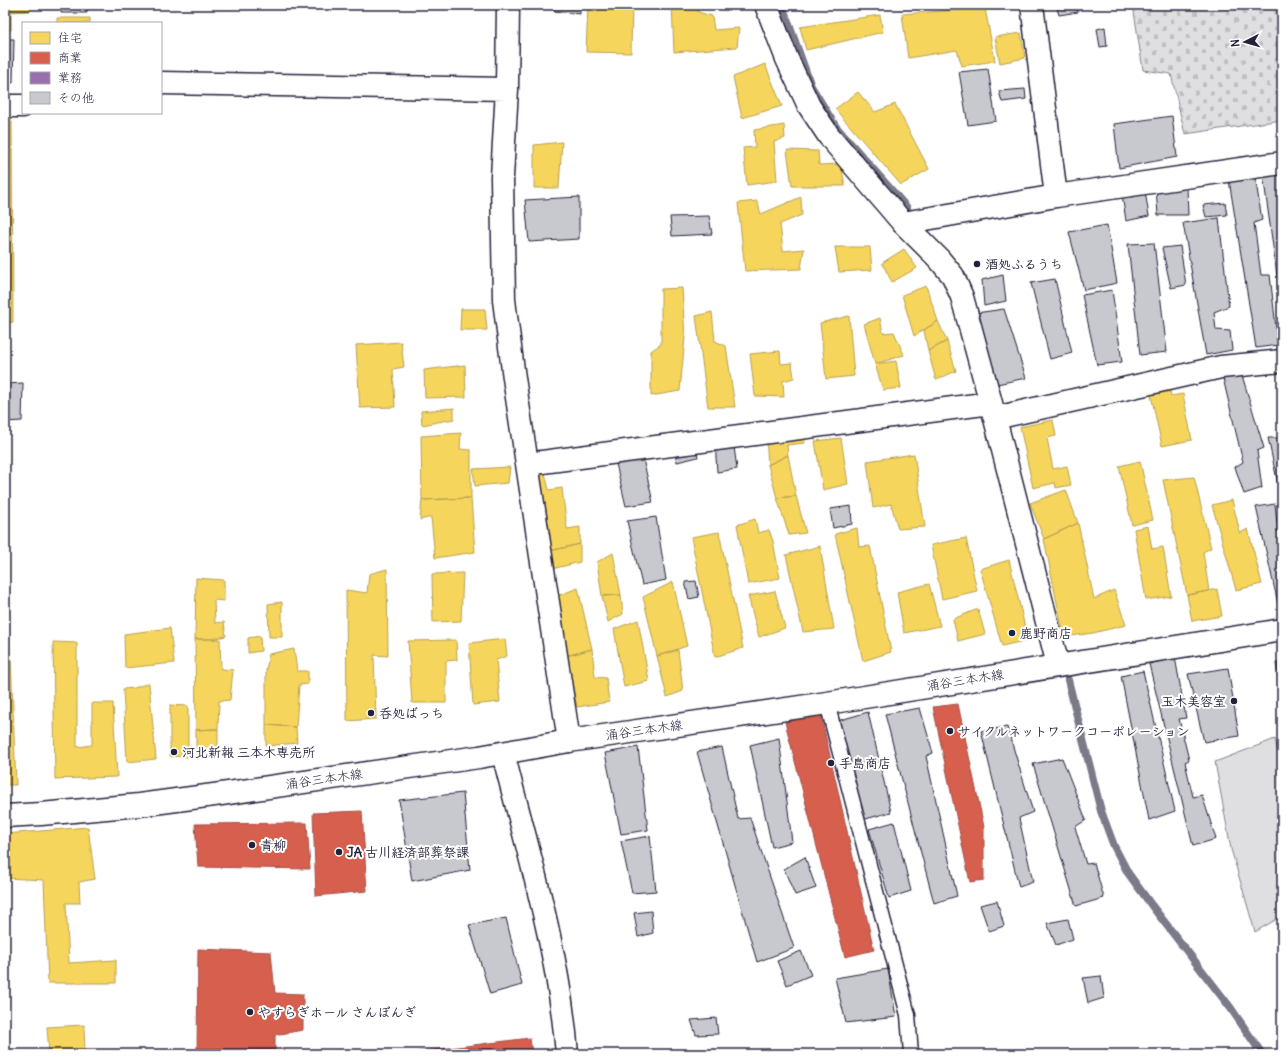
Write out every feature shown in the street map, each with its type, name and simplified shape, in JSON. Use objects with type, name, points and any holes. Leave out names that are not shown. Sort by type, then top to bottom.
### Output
[{"type":"street","points":[[508,5],[507,89],[502,177],[504,300],[569,741]]},
{"type":"street","points":[[766,5],[787,59],[809,106],[829,136],[903,223],[939,259],[953,276],[962,297],[993,411],[1058,665]]},
{"type":"street","points":[[1032,5],[1056,196]]},
{"type":"street","points":[[162,83],[507,89]]},
{"type":"street","points":[[5,106],[22,106]]},
{"type":"street","points":[[903,223],[1056,196],[1282,162]]},
{"type":"street","points":[[528,464],[993,411],[1221,367],[1282,361]]},
{"type":"street","name":"涌谷三本木線","points":[[5,816],[147,804],[214,796],[827,703],[1282,630]]},
{"type":"street","points":[[503,753],[549,931],[565,1024],[567,1054]]},
{"type":"lane","points":[[827,703],[908,1014],[911,1054]]},
{"type":"green space","points":[[1133,5],[1282,5],[1282,120],[1185,134],[1171,74],[1143,70]]},
{"type":"green space","points":[[1275,739],[1282,771],[1282,916],[1255,932],[1231,849],[1215,762]]},
{"type":"building: 住宅","points":[[5,5],[30,5],[30,11],[11,12],[11,30],[5,29]]},
{"type":"building: 住宅","points":[[588,5],[632,5],[631,53],[586,52]]},
{"type":"building: 住宅","points":[[672,5],[697,5],[698,12],[712,16],[714,30],[739,28],[737,47],[674,52]]},
{"type":"building: 住宅","points":[[985,8],[995,61],[962,66],[957,50],[908,58],[902,14]]},
{"type":"building: 住宅","points":[[880,15],[883,32],[806,50],[800,27]]},
{"type":"building: 住宅","points":[[57,18],[90,18],[90,22],[57,22]]},
{"type":"building: 住宅","points":[[1021,33],[1025,58],[1000,63],[995,37]]},
{"type":"building: 住宅","points":[[765,64],[782,106],[742,118],[733,77]]},
{"type":"building: 住宅","points":[[858,92],[875,112],[895,104],[929,169],[901,185],[835,109]]},
{"type":"building: 住宅","points":[[12,121],[13,322],[5,323],[5,123]]},
{"type":"building: 住宅","points":[[784,125],[785,138],[774,142],[777,181],[747,185],[743,148],[755,147],[754,130]]},
{"type":"building: 住宅","points":[[562,142],[559,188],[534,188],[534,145]]},
{"type":"building: 住宅","points":[[787,150],[818,151],[819,165],[841,164],[845,186],[792,186]]},
{"type":"building: 住宅","points":[[801,197],[802,215],[780,224],[783,251],[804,249],[801,269],[745,271],[738,203],[757,201],[761,214]]},
{"type":"building: 住宅","points":[[835,247],[870,247],[872,270],[839,272]]},
{"type":"building: 住宅","points":[[904,249],[917,268],[892,282],[882,263]]},
{"type":"building: 住宅","points":[[926,286],[938,321],[914,336],[902,295]]},
{"type":"building: 住宅","points":[[682,288],[685,337],[680,391],[651,396],[651,351],[661,344],[661,289]]},
{"type":"building: 住宅","points":[[461,309],[485,309],[487,330],[460,330]]},
{"type":"building: 住宅","points":[[712,312],[715,341],[726,346],[735,407],[708,407],[696,316]]},
{"type":"building: 住宅","points":[[849,316],[854,376],[826,379],[820,323]]},
{"type":"building: 住宅","points":[[880,318],[883,333],[894,332],[904,355],[875,364],[864,324]]},
{"type":"building: 住宅","points":[[938,321],[947,341],[928,351],[924,330]]},
{"type":"building: 住宅","points":[[947,341],[956,371],[936,380],[928,351]]},
{"type":"building: 住宅","points":[[401,342],[404,367],[393,369],[395,407],[360,408],[356,345]]},
{"type":"building: 住宅","points":[[780,351],[781,364],[792,363],[794,378],[783,381],[784,397],[755,396],[750,354]]},
{"type":"building: 住宅","points":[[896,361],[901,388],[883,390],[875,364]]},
{"type":"building: 住宅","points":[[465,365],[466,397],[425,398],[424,370]]},
{"type":"building: 住宅","points":[[1170,391],[1171,396],[1183,394],[1192,440],[1162,446],[1151,395]]},
{"type":"building: 住宅","points":[[454,408],[454,419],[422,425],[421,411]]},
{"type":"building: 住宅","points":[[1053,420],[1056,436],[1047,438],[1053,469],[1067,466],[1071,485],[1056,488],[1055,483],[1033,488],[1020,427]]},
{"type":"building: 住宅","points":[[804,432],[805,443],[787,445],[788,455],[768,465],[766,437]]},
{"type":"building: 住宅","points":[[461,433],[460,449],[471,450],[471,498],[422,500],[421,436]]},
{"type":"building: 住宅","points":[[841,438],[848,484],[823,490],[815,441]]},
{"type":"building: 住宅","points":[[914,454],[925,527],[898,529],[891,504],[873,508],[867,461]]},
{"type":"building: 住宅","points":[[788,455],[796,496],[777,498],[768,465]]},
{"type":"building: 住宅","points":[[1140,461],[1153,520],[1132,525],[1119,466]]},
{"type":"building: 住宅","points":[[510,467],[508,483],[475,486],[473,469]]},
{"type":"building: 住宅","points":[[545,473],[549,490],[562,488],[567,529],[580,527],[580,544],[541,553],[530,483]]},
{"type":"building: 住宅","points":[[1194,477],[1211,548],[1203,552],[1209,591],[1187,595],[1163,480]]},
{"type":"building: 住宅","points":[[1066,490],[1078,523],[1044,539],[1030,503]]},
{"type":"building: 住宅","points":[[796,496],[806,533],[789,535],[777,498]]},
{"type":"building: 住宅","points":[[471,498],[475,552],[435,558],[431,517],[420,520],[422,500]]},
{"type":"building: 住宅","points":[[1232,500],[1240,533],[1248,529],[1262,584],[1236,590],[1212,505]]},
{"type":"building: 住宅","points":[[755,519],[758,533],[769,530],[773,541],[780,578],[748,584],[737,525]]},
{"type":"building: 住宅","points":[[1078,523],[1094,599],[1114,590],[1126,625],[1093,633],[1064,637],[1044,539]]},
{"type":"building: 住宅","points":[[1148,526],[1152,549],[1163,547],[1171,596],[1146,600],[1134,529]]},
{"type":"building: 住宅","points":[[857,528],[859,547],[870,546],[891,652],[863,661],[835,534]]},
{"type":"building: 住宅","points":[[719,532],[743,648],[715,657],[691,537]]},
{"type":"building: 住宅","points":[[966,538],[977,591],[942,599],[931,545]]},
{"type":"building: 住宅","points":[[580,544],[580,562],[544,571],[541,553]]},
{"type":"building: 住宅","points":[[820,546],[834,629],[803,632],[786,555]]},
{"type":"building: 住宅","points":[[613,553],[621,595],[602,596],[597,562]]},
{"type":"building: 住宅","points":[[1009,560],[1028,640],[1002,646],[980,569]]},
{"type":"building: 住宅","points":[[387,569],[388,656],[374,655],[376,719],[347,721],[346,590],[367,593],[369,574]]},
{"type":"building: 住宅","points":[[463,573],[461,621],[433,622],[432,574]]},
{"type":"building: 住宅","points":[[196,578],[224,580],[224,601],[214,600],[215,623],[224,622],[226,636],[213,639],[195,639]]},
{"type":"building: 住宅","points":[[673,582],[687,646],[657,656],[643,597]]},
{"type":"building: 住宅","points":[[929,584],[940,626],[904,633],[897,592]]},
{"type":"building: 住宅","points":[[578,588],[592,649],[566,656],[557,596]]},
{"type":"building: 住宅","points":[[1217,589],[1222,616],[1192,621],[1187,595]]},
{"type":"building: 住宅","points":[[775,591],[785,628],[759,637],[748,596]]},
{"type":"building: 住宅","points":[[621,595],[623,614],[608,622],[602,596]]},
{"type":"building: 住宅","points":[[282,602],[282,637],[269,637],[268,604]]},
{"type":"building: 住宅","points":[[978,609],[985,634],[958,641],[953,619]]},
{"type":"building: 住宅","points":[[638,620],[649,681],[624,687],[614,629]]},
{"type":"building: 住宅","points":[[170,628],[174,663],[125,668],[124,634]]},
{"type":"building: 住宅","points":[[260,636],[261,651],[248,653],[248,638]]},
{"type":"building: 住宅","points":[[195,639],[220,639],[221,669],[233,670],[230,700],[219,701],[218,729],[196,730]]},
{"type":"building: 住宅","points":[[505,639],[507,656],[496,660],[500,702],[473,705],[469,643]]},
{"type":"building: 住宅","points":[[456,640],[457,660],[446,661],[446,703],[412,703],[408,641]]},
{"type":"building: 住宅","points":[[53,642],[77,643],[77,747],[92,745],[92,703],[113,703],[117,777],[55,779]]},
{"type":"building: 住宅","points":[[294,649],[297,671],[308,671],[308,684],[299,685],[296,727],[266,725],[266,670],[269,654]]},
{"type":"building: 住宅","points":[[592,649],[595,677],[606,678],[609,702],[577,707],[566,656]]},
{"type":"building: 住宅","points":[[678,650],[683,691],[667,697],[657,656]]},
{"type":"building: 住宅","points":[[5,657],[11,657],[16,785],[5,785]]},
{"type":"building: 住宅","points":[[149,683],[156,759],[127,762],[123,689],[134,688]]},
{"type":"building: 住宅","points":[[170,705],[188,706],[188,757],[170,756]]},
{"type":"building: 住宅","points":[[266,725],[296,727],[297,743],[266,746]]},
{"type":"building: 住宅","points":[[218,729],[218,751],[196,755],[196,730]]},
{"type":"building: 住宅","points":[[88,827],[95,879],[79,882],[80,903],[66,903],[69,963],[116,960],[116,983],[48,983],[44,880],[5,878],[5,834]]},
{"type":"building: 住宅","points":[[84,1025],[85,1054],[49,1054],[47,1027]]},
{"type":"building: 商業","points":[[958,704],[984,827],[984,880],[970,882],[933,707]]},
{"type":"building: 商業","points":[[821,716],[874,950],[845,957],[785,722]]},
{"type":"building: 商業","name":"JA 古川経済部葬祭課","points":[[362,811],[367,891],[316,896],[313,813]]},
{"type":"building: 商業","name":"青柳","points":[[307,823],[310,869],[198,867],[195,824]]},
{"type":"building: 商業","name":"やすらぎホール さんぼんぎ","points":[[198,949],[271,952],[275,993],[303,994],[303,1030],[275,1035],[275,1054],[197,1054]]},
{"type":"building: 商業","points":[[530,1038],[532,1054],[417,1054],[417,1052]]},
{"type":"building: 業務","points":[[1282,662],[1282,703],[1276,663]]},
{"type":"building: その他","points":[[61,5],[87,5],[87,13],[61,13]]},
{"type":"building: その他","points":[[553,5],[580,5],[580,14],[554,11]]},
{"type":"building: その他","points":[[1056,5],[1077,5],[1078,12],[1059,15]]},
{"type":"building: その他","points":[[1105,27],[1107,46],[1100,47],[1097,29]]},
{"type":"building: その他","points":[[5,39],[14,39],[13,83],[5,83]]},
{"type":"building: その他","points":[[988,69],[996,121],[968,125],[959,72]]},
{"type":"building: その他","points":[[1025,89],[1026,99],[1002,102],[999,91]]},
{"type":"building: その他","points":[[1172,116],[1177,157],[1119,168],[1114,124]]},
{"type":"building: その他","points":[[1282,171],[1282,312],[1263,174]]},
{"type":"building: その他","points":[[1255,176],[1262,220],[1254,223],[1261,275],[1270,275],[1278,345],[1256,348],[1229,180]]},
{"type":"building: その他","points":[[1187,188],[1188,215],[1158,215],[1156,189]]},
{"type":"building: その他","points":[[1145,191],[1149,216],[1126,221],[1122,194]]},
{"type":"building: その他","points":[[579,197],[579,239],[529,242],[525,200]]},
{"type":"building: その他","points":[[1225,203],[1227,215],[1206,217],[1203,205]]},
{"type":"building: その他","points":[[709,216],[712,234],[672,236],[670,217]]},
{"type":"building: その他","points":[[1219,218],[1229,306],[1214,312],[1216,330],[1230,331],[1232,350],[1206,355],[1183,223]]},
{"type":"building: その他","points":[[1107,225],[1117,283],[1084,290],[1069,232]]},
{"type":"building: その他","points":[[1154,243],[1167,352],[1140,355],[1128,244]]},
{"type":"building: その他","points":[[1180,246],[1186,285],[1171,288],[1162,248]]},
{"type":"building: その他","points":[[1003,275],[1006,301],[984,306],[982,280]]},
{"type":"building: その他","points":[[1055,279],[1072,353],[1050,359],[1031,283]]},
{"type":"building: その他","points":[[1112,290],[1122,362],[1097,365],[1082,295]]},
{"type":"building: その他","points":[[1004,309],[1026,378],[997,384],[976,313]]},
{"type":"building: その他","points":[[1241,372],[1264,448],[1257,451],[1262,488],[1244,494],[1235,467],[1243,462],[1222,374]]},
{"type":"building: その他","points":[[23,383],[22,421],[5,422],[5,384]]},
{"type":"building: その他","points":[[1268,438],[1282,438],[1282,503]]},
{"type":"building: その他","points":[[733,439],[737,469],[717,472],[715,442]]},
{"type":"building: その他","points":[[695,442],[698,457],[677,462],[673,446]]},
{"type":"building: その他","points":[[643,459],[653,502],[626,506],[616,464]]},
{"type":"building: その他","points":[[1275,504],[1278,532],[1282,530],[1282,607],[1279,608],[1256,507]]},
{"type":"building: その他","points":[[851,506],[852,524],[833,528],[830,509]]},
{"type":"building: その他","points":[[656,517],[666,580],[642,585],[627,521]]},
{"type":"building: その他","points":[[696,581],[699,597],[689,599],[685,582]]},
{"type":"building: その他","points":[[1175,657],[1186,718],[1179,719],[1189,760],[1185,762],[1193,797],[1202,795],[1216,839],[1193,846],[1149,664]]},
{"type":"building: その他","points":[[1228,668],[1239,736],[1204,742],[1188,674]]},
{"type":"building: その他","points":[[1143,671],[1175,811],[1149,820],[1121,676]]},
{"type":"building: その他","points":[[920,708],[933,753],[926,756],[957,896],[934,903],[885,714]]},
{"type":"building: その他","points":[[868,712],[891,812],[862,820],[837,721]]},
{"type":"building: その他","points":[[1007,727],[1033,812],[1019,818],[1033,882],[1019,887],[981,731]]},
{"type":"building: その他","points":[[779,738],[792,842],[772,847],[750,745]]},
{"type":"building: その他","points":[[638,747],[648,830],[621,834],[605,753]]},
{"type":"building: その他","points":[[722,747],[738,819],[750,818],[794,948],[757,962],[697,752]]},
{"type":"building: その他","points":[[1062,758],[1086,820],[1075,827],[1086,864],[1094,863],[1104,898],[1076,906],[1033,764]]},
{"type":"building: その他","points":[[463,793],[470,870],[412,881],[399,800]]},
{"type":"building: その他","points":[[894,822],[911,891],[889,898],[869,829]]},
{"type":"building: その他","points":[[650,836],[656,891],[632,893],[621,841]]},
{"type":"building: その他","points":[[805,857],[816,888],[795,895],[784,869]]},
{"type":"building: その他","points":[[997,901],[1004,926],[989,931],[980,905]]},
{"type":"building: その他","points":[[651,911],[653,933],[638,937],[634,913]]},
{"type":"building: その他","points":[[506,918],[522,985],[490,994],[469,925]]},
{"type":"building: その他","points":[[1068,919],[1073,939],[1056,945],[1047,923]]},
{"type":"building: その他","points":[[801,951],[811,975],[787,985],[777,961]]},
{"type":"building: その他","points":[[888,969],[896,1017],[846,1023],[835,978]]},
{"type":"building: その他","points":[[1101,976],[1104,998],[1088,1003],[1083,978]]},
{"type":"building: その他","points":[[716,1018],[718,1034],[696,1035],[691,1020]]},
{"type":"waterway","points":[[782,5],[811,86],[836,127],[907,208]]},
{"type":"waterway","points":[[1068,680],[1101,811],[1114,846],[1128,873],[1230,1007],[1262,1054]]},
{"type":"place","name":"酒処ふるうち","points":[[977,264]]},
{"type":"place","name":"鹿野商店","points":[[1012,633]]},
{"type":"place","name":"玉木美容室","points":[[1234,701]]},
{"type":"place","name":"呑処ばっち","points":[[371,713]]},
{"type":"place","name":"サイクルネットワークコーポレーション","points":[[950,731]]},
{"type":"place","name":"河北新報 三本木専売所","points":[[174,752]]},
{"type":"place","name":"手島商店","points":[[831,763]]},
{"type":"place","name":"青柳","points":[[252,845]]},
{"type":"place","name":"JA 古川経済部葬祭課","points":[[339,852]]},
{"type":"place","name":"やすらぎホール さんぼんぎ","points":[[250,1012]]}]
